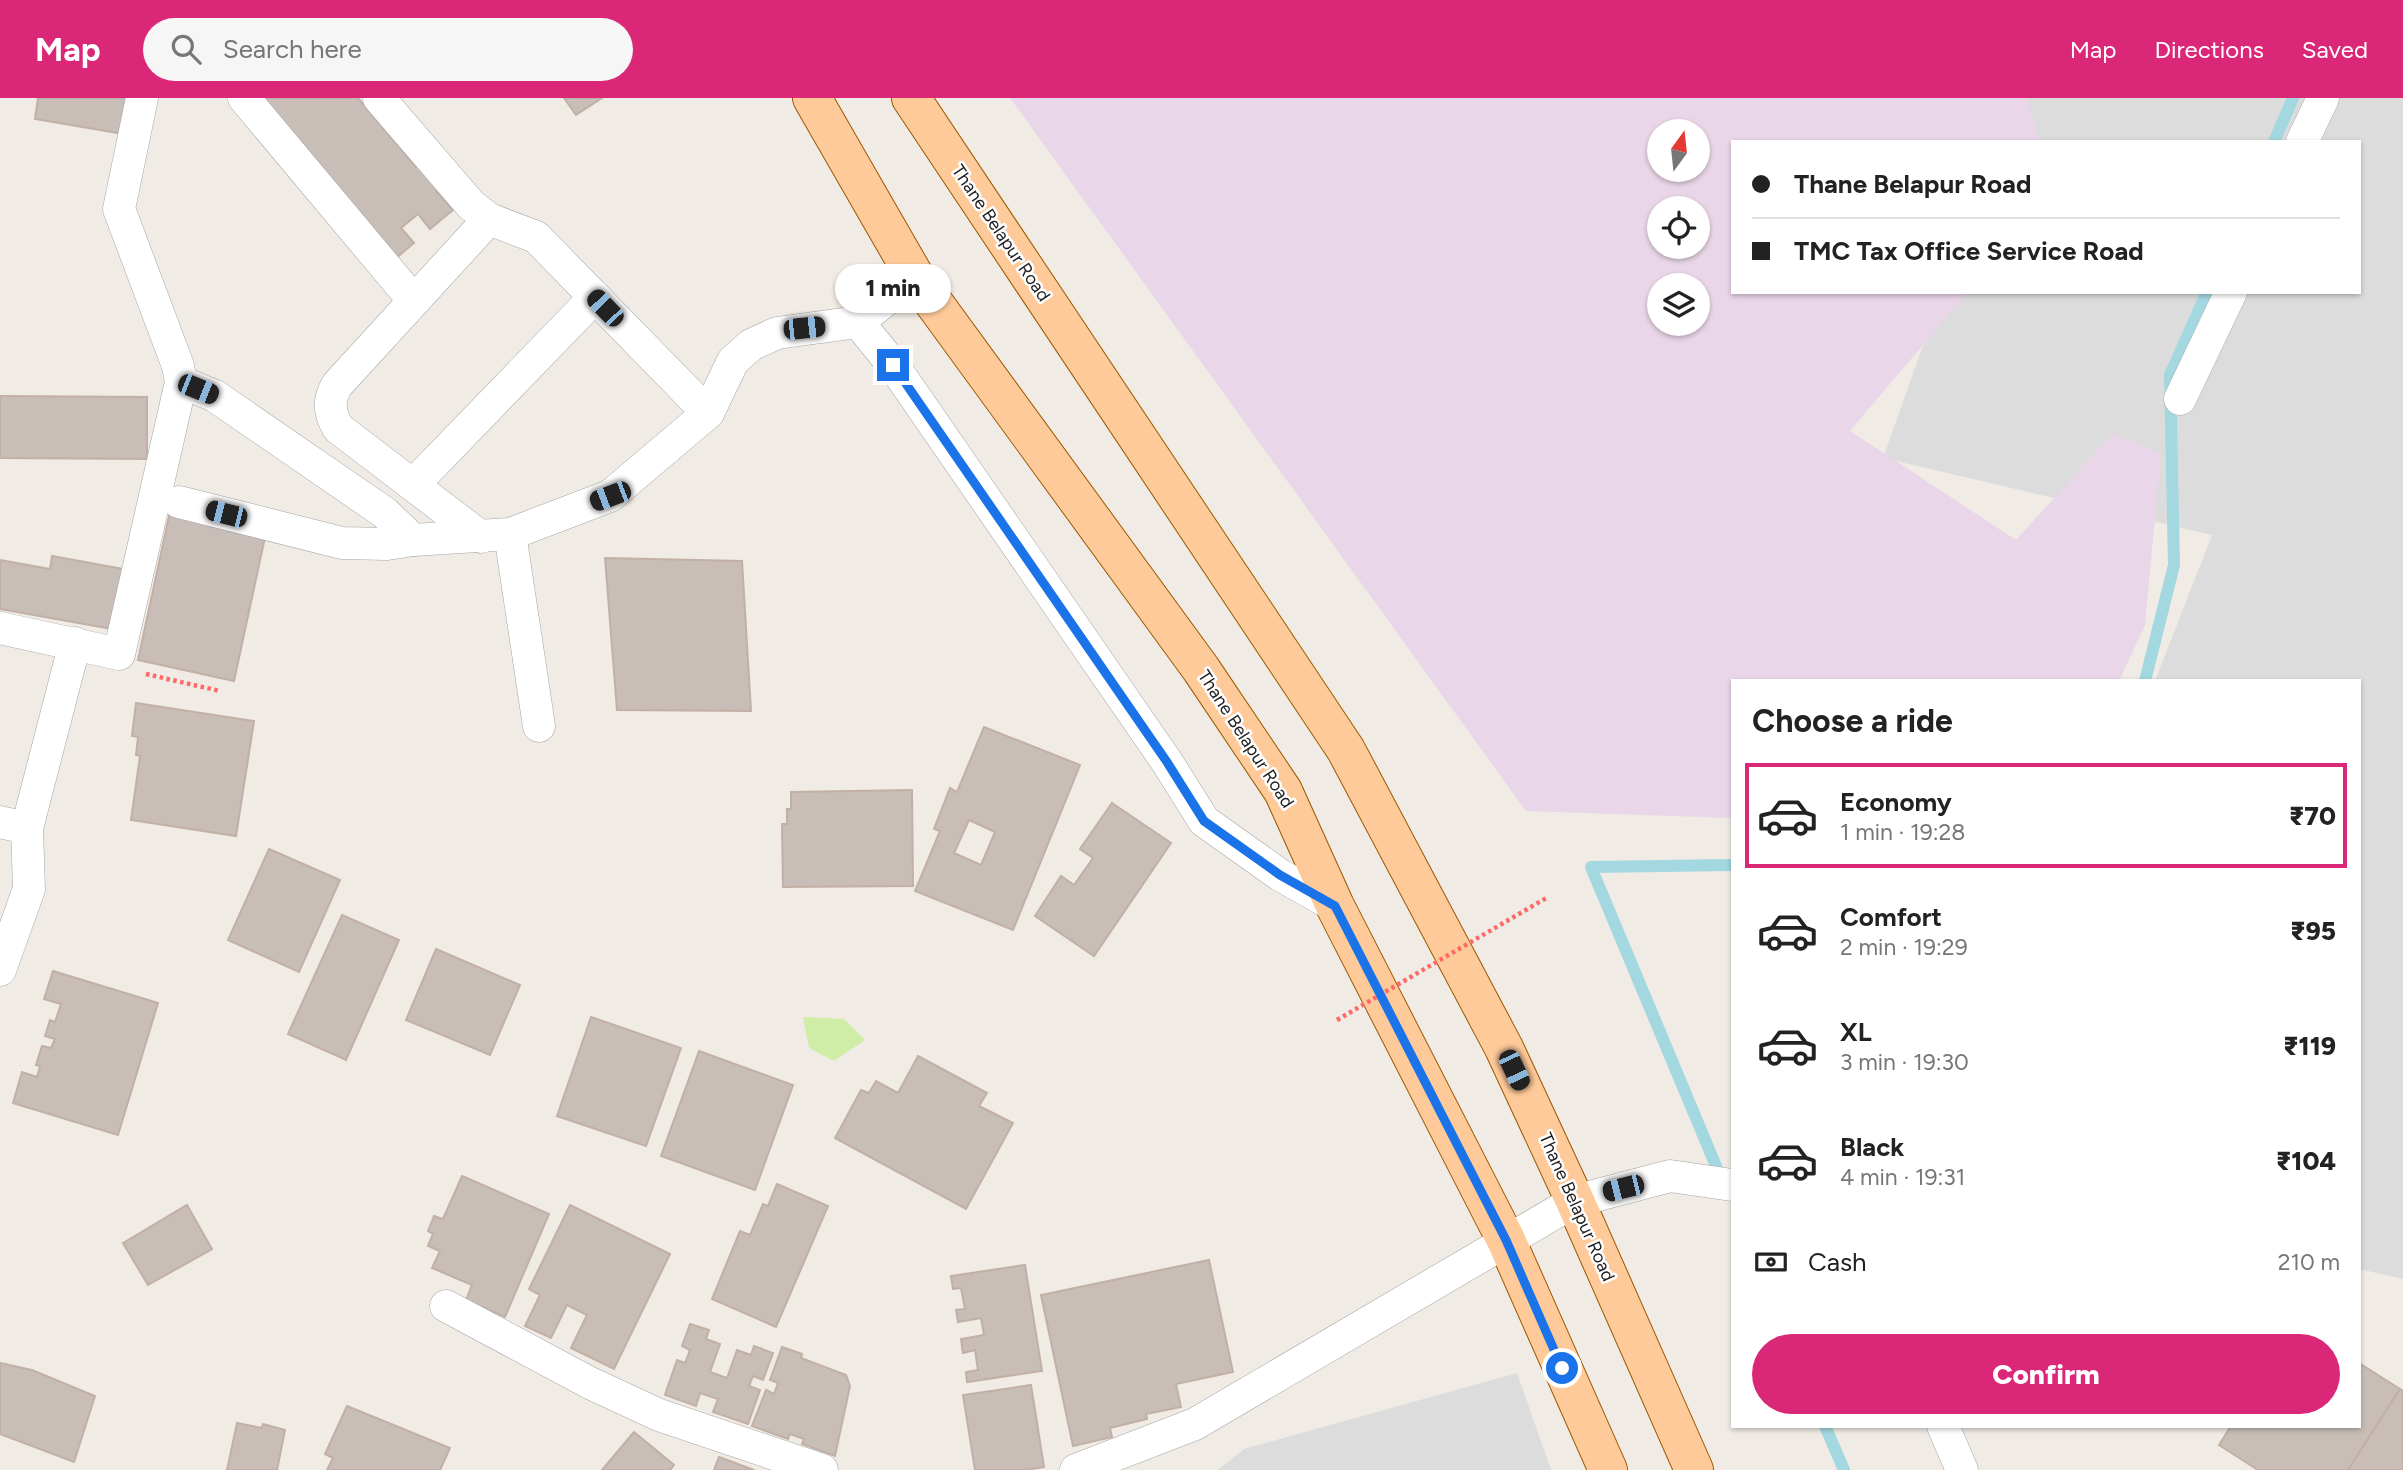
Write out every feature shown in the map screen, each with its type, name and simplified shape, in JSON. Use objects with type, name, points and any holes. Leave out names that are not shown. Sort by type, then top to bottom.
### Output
[{"type":"main road","name":"Thane Belapur Road","points":[[811,98],[915,277],[1202,669],[1283,791],[1335,906],[1506,1240],[1608,1470]]},
{"type":"main road","name":"Thane Belapur Road","points":[[911,98],[1346,750],[1504,1048],[1575,1200],[1694,1470]]},
{"type":"street","points":[[0,628],[119,654],[181,382],[178,366],[119,209],[142,98]]},
{"type":"street","points":[[244,98],[414,301]]},
{"type":"street","points":[[379,98],[471,205],[489,219],[536,237],[708,413]]},
{"type":"street","points":[[2303,140],[2323,98]]},
{"type":"street","points":[[489,219],[337,385],[331,397],[330,414],[338,428],[413,485],[495,535],[539,726]]},
{"type":"street","points":[[179,502],[342,543],[387,544],[495,535],[610,496],[708,413],[733,361],[751,345],[777,333],[858,322],[915,277]]},
{"type":"street","points":[[2180,399],[2230,294]]},
{"type":"street","points":[[413,485],[595,297]]},
{"type":"street","points":[[858,322],[917,399],[1167,762],[1204,821],[1280,875],[1335,906]]},
{"type":"street","points":[[181,382],[215,396],[384,513],[413,540]]},
{"type":"street","points":[[0,970],[29,889],[13,825],[75,643]]},
{"type":"street","points":[[1076,1470],[1195,1424],[1575,1200],[1670,1176],[1731,1185]]},
{"type":"street","points":[[446,1306],[590,1383],[659,1415],[822,1470]]},
{"type":"street","points":[[1944,1428],[1962,1470]]},
{"type":"path","points":[[119,654],[146,674],[220,691]]},
{"type":"path","points":[[1337,1020],[1548,897]]},
{"type":"shaded area","points":[[1010,98],[2027,98],[2038,140],[1731,140],[1731,294],[1966,294],[1850,431],[2016,540],[2112,434],[2161,453],[2145,625],[2120,679],[1731,679],[1731,818],[1526,811]]},
{"type":"shaded area","points":[[2011,98],[2403,98],[2403,1279],[2361,1269],[2361,679],[2156,679],[2212,535],[1883,458],[1941,294],[2361,294],[2361,140],[1996,140]]},
{"type":"shaded area","points":[[1517,1373],[1551,1470],[1218,1470],[1244,1449]]},
{"type":"green space","points":[[803,1017],[844,1019],[865,1040],[834,1061],[809,1048]]},
{"type":"building","points":[[38,98],[137,98],[130,135],[35,119]]},
{"type":"building","points":[[259,98],[358,98],[416,167],[420,164],[440,187],[436,191],[453,210],[430,229],[418,214],[401,228],[414,243],[395,259]]},
{"type":"building","points":[[564,98],[602,98],[576,115]]},
{"type":"building","points":[[0,396],[147,397],[147,459],[0,458]]},
{"type":"building","points":[[171,507],[267,528],[234,681],[138,660]]},
{"type":"building","points":[[52,556],[129,570],[118,630],[0,609],[0,560],[50,569]]},
{"type":"building","points":[[605,558],[742,561],[751,711],[617,710]]},
{"type":"building","points":[[136,703],[254,721],[236,836],[131,820],[140,756],[136,755],[138,737],[132,736]]},
{"type":"building","points":[[984,727],[1080,765],[1013,930],[915,891],[940,831],[934,829],[950,788],[957,792]],"holes":[[[969,820],[995,832],[981,865],[954,853]]]},
{"type":"building","points":[[912,790],[913,886],[783,887],[782,824],[787,824],[787,809],[791,809],[791,792]]},
{"type":"building","points":[[1112,803],[1171,843],[1094,956],[1035,916],[1061,876],[1074,885],[1093,858],[1080,849]]},
{"type":"building","points":[[269,849],[340,880],[299,972],[228,940]]},
{"type":"building","points":[[342,915],[399,940],[346,1060],[288,1034]]},
{"type":"building","points":[[436,949],[520,985],[490,1055],[406,1020]]},
{"type":"building","points":[[53,971],[158,1003],[118,1135],[13,1103],[22,1072],[37,1077],[40,1066],[36,1065],[42,1046],[51,1048],[55,1039],[45,1036],[50,1020],[55,1022],[61,1004],[44,999]]},
{"type":"building","points":[[591,1017],[681,1048],[646,1146],[557,1116]]},
{"type":"building","points":[[699,1051],[793,1085],[755,1190],[661,1156]]},
{"type":"building","points":[[918,1056],[987,1093],[979,1106],[1013,1123],[966,1209],[835,1138],[861,1090],[869,1093],[876,1081],[898,1093]]},
{"type":"building","points":[[462,1176],[549,1214],[505,1317],[466,1300],[472,1285],[432,1268],[440,1251],[428,1246],[433,1234],[428,1231],[434,1216],[443,1219]]},
{"type":"building","points":[[777,1184],[828,1206],[776,1327],[712,1299],[740,1231],[750,1235],[763,1204],[768,1206]]},
{"type":"building","points":[[187,1205],[212,1249],[148,1285],[123,1243]]},
{"type":"building","points":[[570,1205],[670,1254],[614,1369],[571,1348],[587,1315],[567,1305],[551,1338],[525,1326],[540,1295],[529,1289]]},
{"type":"building","points":[[1209,1260],[1233,1372],[1176,1384],[1181,1407],[1146,1414],[1147,1419],[1110,1428],[1112,1437],[1073,1446],[1041,1295]]},
{"type":"building","points":[[1025,1265],[1042,1371],[967,1382],[966,1372],[978,1370],[975,1350],[963,1353],[961,1339],[984,1335],[981,1318],[958,1322],[956,1310],[965,1309],[961,1288],[953,1289],[951,1276]]},
{"type":"building","points":[[690,1324],[709,1330],[706,1339],[720,1344],[710,1372],[727,1378],[737,1350],[751,1355],[754,1346],[773,1353],[763,1380],[753,1376],[749,1386],[760,1390],[748,1424],[713,1412],[718,1399],[700,1393],[696,1406],[665,1395],[677,1360],[685,1363],[690,1350],[682,1346]]},
{"type":"building","points":[[782,1347],[802,1354],[801,1358],[846,1375],[850,1386],[835,1456],[802,1444],[804,1439],[790,1434],[788,1439],[752,1426],[766,1390],[774,1394],[778,1383],[770,1380]]},
{"type":"building","points":[[0,1363],[32,1370],[95,1396],[74,1462],[0,1434]]},
{"type":"building","points":[[2361,1364],[2400,1389],[2348,1470],[2258,1470],[2219,1445],[2230,1428],[2361,1428]]},
{"type":"building","points":[[1031,1385],[1044,1467],[1026,1470],[975,1470],[963,1395]]},
{"type":"building","points":[[2400,1389],[2403,1391],[2403,1470],[2348,1470]]},
{"type":"building","points":[[347,1406],[450,1448],[440,1470],[327,1470],[333,1458],[325,1454]]},
{"type":"building","points":[[237,1423],[262,1428],[263,1424],[285,1430],[277,1470],[227,1470]]},
{"type":"building","points":[[634,1432],[674,1465],[670,1470],[602,1470]]},
{"type":"building","points":[[719,1457],[754,1470],[714,1470]]},
{"type":"waterway","points":[[2275,140],[2293,98]]},
{"type":"waterway","points":[[2146,679],[2174,565],[2170,375],[2206,294]]},
{"type":"waterway","points":[[1721,1178],[1591,867],[1731,865]]},
{"type":"waterway","points":[[1826,1428],[1844,1470]]},
{"type":"route","points":[[893,365],[1167,762],[1204,821],[1280,875],[1335,906],[1506,1240],[1562,1368]]}]
